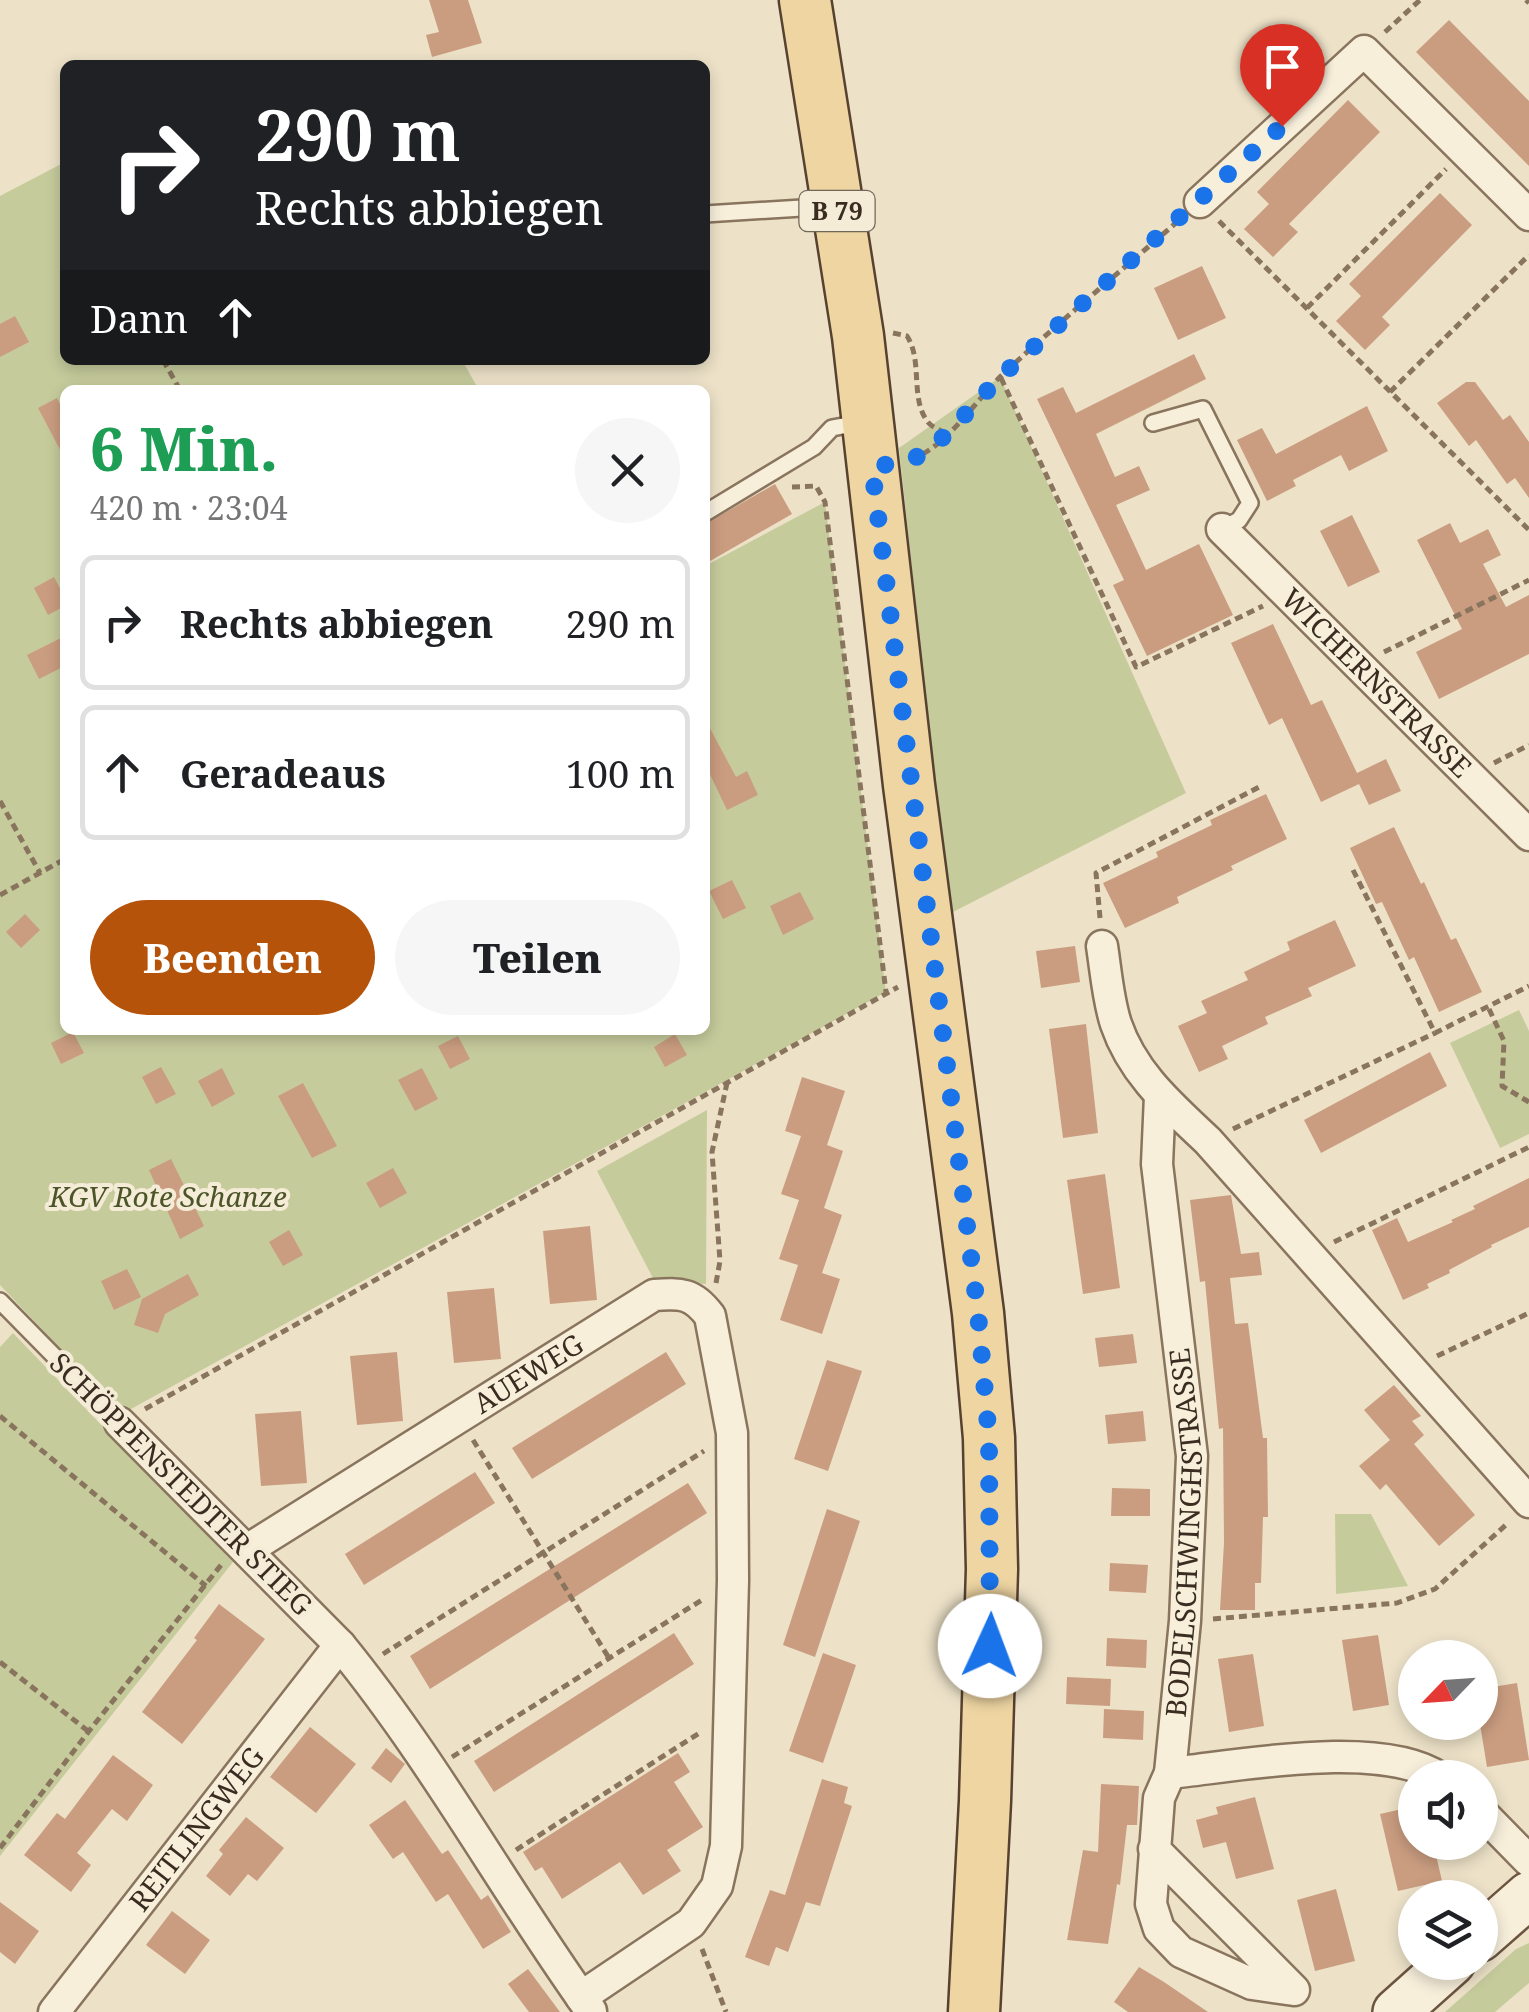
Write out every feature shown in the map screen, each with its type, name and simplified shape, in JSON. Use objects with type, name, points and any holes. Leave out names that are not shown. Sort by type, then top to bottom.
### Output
[{"type":"main road","name":"B 79","points":[[805,0],[858,336],[978,1313],[989,1438],[991,1608],[974,2012]]},
{"type":"street","points":[[1200,202],[1364,50],[1529,215]]},
{"type":"street","name":"WICHERNSTRASSE","points":[[1222,529],[1529,835]]},
{"type":"street","points":[[1102,946],[1116,1023],[1134,1064],[1411,1368],[1522,1509]]},
{"type":"street","name":"BODELSCHWINGHSTRASSE","points":[[1160,1096],[1157,1164],[1192,1456],[1185,1621],[1170,1773],[1158,1798],[1151,1904],[1159,1928],[1181,1952],[1252,1984],[1305,2001]]},
{"type":"street","name":"AUEWEG","points":[[243,1546],[460,1418],[654,1295],[678,1293],[699,1301],[710,1316]]},
{"type":"street","points":[[586,2004],[692,1924],[717,1886],[726,1846],[733,1580],[732,1434],[710,1316]]},
{"type":"street","name":"SCHÖPPENSTEDTER STIEG","points":[[120,1423],[360,1669],[433,1769],[586,2004]]},
{"type":"street","name":"REITLINGWEG","points":[[54,2012],[340,1645]]},
{"type":"street","points":[[1170,1773],[1341,1756],[1398,1763]]},
{"type":"street","points":[[1498,1829],[1529,1861]]},
{"type":"street","name":"BODELSCHWINGHSTRASSE","points":[[1154,1849],[1305,2001]]},
{"type":"street","points":[[1498,1922],[1529,1895]]},
{"type":"street","points":[[1396,2012],[1432,1980]]},
{"type":"lane","points":[[710,214],[836,202]]},
{"type":"lane","points":[[1153,423],[1203,408],[1250,503],[1239,520],[1222,529]]},
{"type":"lane","points":[[710,510],[814,447],[832,428],[870,445]]},
{"type":"lane","name":"SCHÖPPENSTEDTER STIEG","points":[[0,1301],[120,1423]]},
{"type":"path","points":[[1364,50],[1420,0]]},
{"type":"path","points":[[1308,308],[1464,150]]},
{"type":"path","points":[[870,445],[920,456],[947,434],[1000,377],[1200,202],[1529,530]]},
{"type":"path","points":[[1390,392],[1529,255]]},
{"type":"path","points":[[858,336],[884,332],[907,336],[914,347],[922,409],[928,424],[947,434]]},
{"type":"path","points":[[1000,377],[1136,666],[1288,594]]},
{"type":"path","points":[[120,1423],[886,992],[825,502],[816,486],[784,487],[774,473]]},
{"type":"path","points":[[1359,665],[1529,580]]},
{"type":"path","points":[[1469,775],[1529,745]]},
{"type":"path","points":[[1102,946],[1096,872],[1261,786]]},
{"type":"path","points":[[0,801],[40,873]]},
{"type":"path","points":[[0,895],[60,862]]},
{"type":"path","points":[[1353,870],[1435,1033]]},
{"type":"path","points":[[1208,1142],[1529,986]]},
{"type":"path","points":[[1488,1008],[1504,1042],[1502,1086],[1529,1102]]},
{"type":"path","points":[[710,1316],[720,1262],[712,1152],[727,1083]]},
{"type":"path","points":[[1309,1254],[1529,1147]]},
{"type":"path","points":[[1411,1368],[1529,1313]]},
{"type":"path","points":[[0,1416],[206,1586]]},
{"type":"path","points":[[460,1418],[609,1658]]},
{"type":"path","points":[[360,1669],[732,1434]]},
{"type":"path","points":[[1185,1621],[1397,1603],[1435,1589],[1522,1509]]},
{"type":"path","points":[[0,1848],[88,1731],[243,1546]]},
{"type":"path","points":[[433,1769],[733,1580]]},
{"type":"path","points":[[0,1662],[88,1731]]},
{"type":"path","points":[[494,1864],[728,1714]]},
{"type":"path","points":[[692,1924],[726,2012]]},
{"type":"green space","name":"KGV Rote Schanze","points":[[60,165],[60,365],[465,365],[476,385],[60,385],[60,1035],[710,1035],[710,563],[825,502],[886,992],[122,1414],[0,1285],[0,196]]},
{"type":"green space","points":[[1000,377],[1186,793],[949,914],[899,448]]},
{"type":"green space","points":[[1519,1010],[1529,1031],[1529,1134],[1500,1148],[1450,1043]]},
{"type":"green space","points":[[707,1110],[706,1284],[655,1282],[597,1171]]},
{"type":"green space","points":[[13,1333],[233,1562],[0,1856],[0,1347]]},
{"type":"green space","points":[[1335,1514],[1371,1514],[1408,1586],[1336,1594]]},
{"type":"green space","points":[[1529,1943],[1529,1983],[1495,2012],[1445,2012],[1481,1980],[1498,1980],[1498,1965]]},
{"type":"building","points":[[429,0],[468,0],[482,43],[432,57],[426,35],[439,32]]},
{"type":"building","points":[[1449,20],[1529,101],[1529,166],[1416,52]]},
{"type":"building","points":[[1348,100],[1380,132],[1289,224],[1298,232],[1273,257],[1244,229],[1269,204],[1257,192]]},
{"type":"building","points":[[1440,193],[1472,225],[1382,317],[1390,325],[1365,350],[1336,321],[1361,296],[1349,284]]},
{"type":"building","points":[[1202,266],[1226,318],[1178,340],[1154,288]]},
{"type":"building","points":[[15,316],[29,342],[0,357],[0,324]]},
{"type":"building","points":[[1194,354],[1206,379],[1096,434],[1115,477],[1139,466],[1150,490],[1116,505],[1146,570],[1199,544],[1233,615],[1147,656],[1113,585],[1124,580],[1037,399],[1063,387],[1076,413]]},
{"type":"building","points":[[1466,382],[1475,382],[1503,420],[1510,415],[1529,442],[1529,498],[1515,478],[1507,484],[1476,440],[1469,446],[1437,403]]},
{"type":"building","points":[[57,398],[60,450],[38,408]]},
{"type":"building","points":[[1367,406],[1388,451],[1349,471],[1341,455],[1293,480],[1296,486],[1267,501],[1237,440],[1262,428],[1276,454]]},
{"type":"building","points":[[775,484],[792,514],[710,561],[710,521]]},
{"type":"building","points":[[1352,515],[1380,572],[1348,587],[1320,531]]},
{"type":"building","points":[[1450,523],[1460,543],[1488,529],[1501,555],[1483,564],[1506,607],[1529,595],[1529,654],[1439,699],[1416,652],[1462,629],[1417,540]]},
{"type":"building","points":[[54,577],[60,588],[60,609],[48,615],[34,588]]},
{"type":"building","points":[[1273,624],[1311,705],[1322,700],[1357,773],[1386,759],[1401,791],[1369,805],[1359,784],[1321,802],[1282,718],[1269,725],[1231,643]]},
{"type":"building","points":[[60,638],[60,668],[39,679],[27,655]]},
{"type":"building","points":[[710,728],[736,777],[747,771],[758,795],[727,810],[710,774]]},
{"type":"building","points":[[1266,794],[1287,839],[1177,897],[1179,903],[1125,928],[1103,883],[1158,857],[1156,852],[1212,825],[1210,820]]},
{"type":"building","points":[[1394,827],[1421,884],[1424,882],[1451,940],[1456,938],[1482,992],[1439,1012],[1414,957],[1409,960],[1382,902],[1376,904],[1350,848]]},
{"type":"building","points":[[732,880],[746,908],[723,919],[710,891]]},
{"type":"building","points":[[800,892],[814,919],[783,935],[770,906]]},
{"type":"building","points":[[25,914],[40,930],[21,948],[6,932]]},
{"type":"building","points":[[1335,920],[1356,966],[1308,988],[1312,996],[1265,1017],[1268,1024],[1222,1046],[1228,1059],[1199,1072],[1178,1026],[1207,1013],[1201,1001],[1248,980],[1244,972],[1290,950],[1287,942]]},
{"type":"building","points":[[1075,946],[1080,982],[1041,988],[1036,951]]},
{"type":"building","points":[[1086,1024],[1098,1133],[1063,1138],[1049,1029]]},
{"type":"building","points":[[75,1035],[84,1053],[61,1064],[51,1043]]},
{"type":"building","points":[[676,1035],[687,1055],[665,1067],[654,1047]]},
{"type":"building","points":[[458,1036],[470,1059],[450,1069],[438,1046]]},
{"type":"building","points":[[1430,1052],[1447,1086],[1321,1153],[1304,1120]]},
{"type":"building","points":[[161,1067],[176,1094],[156,1104],[142,1077]]},
{"type":"building","points":[[222,1068],[235,1094],[212,1107],[198,1081]]},
{"type":"building","points":[[422,1068],[438,1099],[415,1111],[398,1080]]},
{"type":"building","points":[[802,1077],[845,1091],[827,1145],[843,1151],[824,1208],[842,1215],[822,1273],[840,1279],[822,1334],[780,1320],[798,1265],[779,1259],[799,1200],[781,1194],[801,1136],[785,1131]]},
{"type":"building","points":[[303,1083],[337,1146],[312,1158],[278,1096]]},
{"type":"building","points":[[171,1159],[204,1226],[180,1239],[149,1170]]},
{"type":"building","points":[[393,1168],[407,1193],[380,1208],[366,1183]]},
{"type":"building","points":[[1105,1174],[1120,1288],[1083,1294],[1067,1180]]},
{"type":"building","points":[[1529,1178],[1529,1227],[1491,1245],[1427,1284],[1429,1288],[1403,1300],[1372,1230],[1397,1218],[1408,1242],[1453,1222],[1475,1209],[1473,1206]]},
{"type":"building","points":[[1231,1195],[1241,1254],[1259,1252],[1262,1275],[1230,1278],[1235,1324],[1248,1323],[1263,1438],[1267,1438],[1268,1517],[1263,1517],[1261,1583],[1255,1583],[1255,1610],[1220,1610],[1223,1428],[1219,1429],[1205,1281],[1200,1282],[1190,1200]]},
{"type":"building","points":[[590,1226],[597,1300],[550,1304],[543,1231]]},
{"type":"building","points":[[289,1230],[303,1255],[283,1266],[269,1242]]},
{"type":"building","points":[[127,1269],[141,1297],[114,1310],[101,1281]]},
{"type":"building","points":[[188,1274],[199,1295],[165,1314],[158,1333],[134,1325],[142,1299]]},
{"type":"building","points":[[494,1288],[501,1359],[454,1363],[447,1292]]},
{"type":"building","points":[[1133,1334],[1137,1363],[1099,1367],[1095,1338]]},
{"type":"building","points":[[397,1352],[403,1421],[357,1425],[350,1356]]},
{"type":"building","points":[[666,1352],[686,1384],[532,1479],[512,1448]]},
{"type":"building","points":[[827,1360],[862,1371],[828,1471],[794,1459]]},
{"type":"building","points":[[1394,1385],[1421,1416],[1412,1421],[1424,1435],[1414,1444],[1475,1515],[1439,1546],[1386,1484],[1380,1490],[1359,1466],[1390,1440],[1364,1410]]},
{"type":"building","points":[[301,1411],[307,1483],[261,1486],[255,1414]]},
{"type":"building","points":[[1143,1411],[1146,1441],[1108,1444],[1105,1415]]},
{"type":"building","points":[[475,1472],[495,1503],[364,1585],[345,1554]]},
{"type":"building","points":[[688,1483],[707,1513],[430,1689],[410,1656]]},
{"type":"building","points":[[1112,1488],[1150,1489],[1150,1516],[1111,1516]]},
{"type":"building","points":[[827,1509],[860,1521],[815,1657],[783,1645]]},
{"type":"building","points":[[1110,1563],[1148,1565],[1146,1593],[1109,1591]]},
{"type":"building","points":[[219,1604],[265,1639],[182,1744],[142,1712]]},
{"type":"building","points":[[674,1633],[694,1664],[494,1792],[474,1761]]},
{"type":"building","points":[[1378,1635],[1389,1705],[1353,1711],[1342,1640]]},
{"type":"building","points":[[1107,1638],[1147,1640],[1146,1668],[1106,1666]]},
{"type":"building","points":[[823,1653],[856,1665],[823,1763],[789,1751]]},
{"type":"building","points":[[1253,1654],[1264,1726],[1229,1732],[1218,1659]]},
{"type":"building","points":[[1067,1677],[1111,1679],[1110,1706],[1066,1704]]},
{"type":"building","points":[[1517,1683],[1529,1760],[1498,1765],[1498,1760],[1486,1760],[1483,1740],[1498,1740],[1498,1686]]},
{"type":"building","points":[[1104,1709],[1144,1711],[1143,1740],[1103,1738]]},
{"type":"building","points":[[310,1727],[356,1764],[316,1813],[270,1777]]},
{"type":"building","points":[[386,1748],[405,1764],[391,1783],[371,1768]]},
{"type":"building","points":[[678,1753],[690,1772],[674,1782],[703,1827],[667,1850],[681,1871],[643,1895],[620,1862],[562,1899],[542,1867],[535,1871],[523,1852]]},
{"type":"building","points":[[113,1755],[153,1785],[127,1821],[112,1809],[77,1853],[91,1865],[71,1892],[24,1855],[57,1813],[65,1819]]},
{"type":"building","points":[[822,1779],[848,1787],[844,1803],[852,1806],[820,1906],[806,1902],[788,1952],[776,1947],[769,1966],[745,1957],[770,1890],[785,1895]]},
{"type":"building","points":[[1101,1784],[1139,1786],[1137,1825],[1127,1825],[1108,1944],[1067,1940],[1083,1850],[1098,1852]]},
{"type":"building","points":[[1255,1797],[1274,1869],[1236,1879],[1226,1842],[1203,1848],[1196,1820],[1218,1814],[1216,1807]]},
{"type":"building","points":[[405,1800],[442,1854],[448,1850],[481,1900],[488,1895],[511,1932],[483,1949],[448,1894],[436,1902],[403,1852],[393,1859],[369,1825]]},
{"type":"building","points":[[1398,1810],[1398,1860],[1437,1860],[1442,1880],[1398,1880],[1398,1891],[1380,1814]]},
{"type":"building","points":[[246,1817],[284,1848],[257,1881],[248,1874],[230,1896],[206,1876],[223,1854],[219,1850]]},
{"type":"building","points":[[1336,1889],[1355,1961],[1315,1971],[1297,1900]]},
{"type":"building","points":[[0,1902],[39,1931],[15,1964],[0,1952]]},
{"type":"building","points":[[172,1911],[210,1940],[185,1974],[146,1945]]},
{"type":"building","points":[[1139,1967],[1208,2012],[1128,2012],[1114,2002]]},
{"type":"building","points":[[528,1969],[560,2012],[529,2012],[508,1984]]},
{"type":"route","points":[[990,1646],[989,1438],[978,1313],[872,468],[920,456],[947,434],[1000,377],[1282,126]]}]
